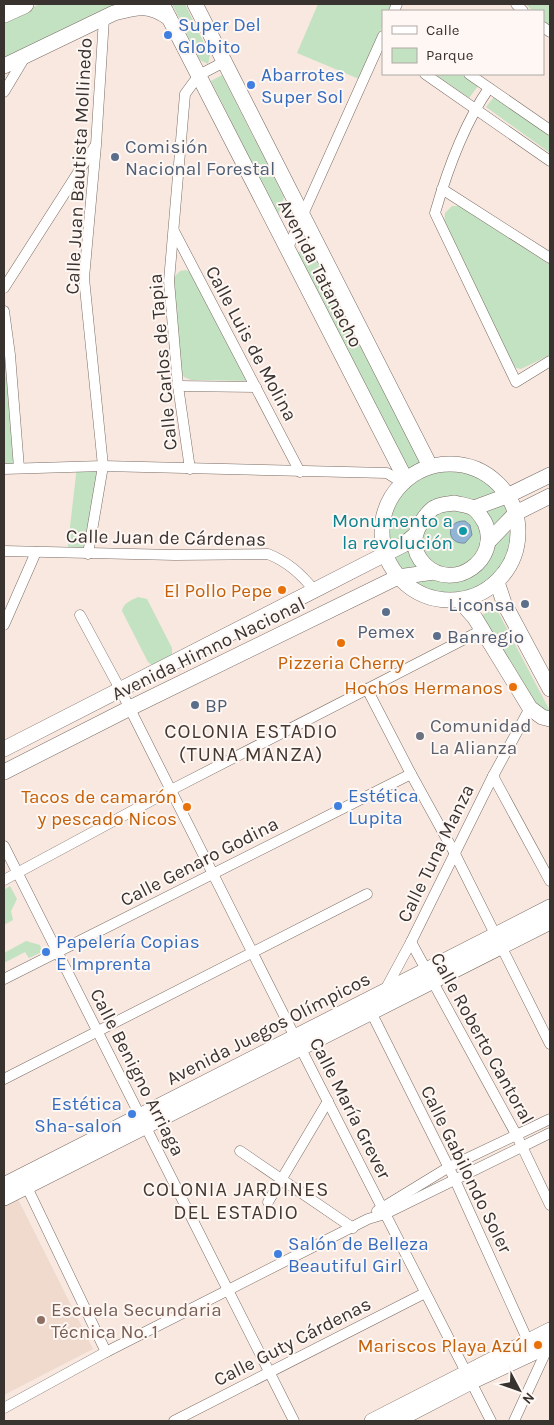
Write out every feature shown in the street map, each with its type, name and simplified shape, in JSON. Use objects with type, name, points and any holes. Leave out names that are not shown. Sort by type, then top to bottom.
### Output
[{"type":"highway","points":[[4,13],[24,4]]},
{"type":"street","name":"Avenida Tatanacho","points":[[162,4],[405,481]]},
{"type":"street","name":"Avenida Tatanacho","points":[[197,6],[430,466]]},
{"type":"street","points":[[4,66],[114,13],[145,7],[158,10],[169,19]]},
{"type":"street","name":"Calle Juan Bautista Mollinedo","points":[[88,554],[103,466],[84,278],[96,146],[104,18]]},
{"type":"street","points":[[287,250],[382,41]]},
{"type":"street","points":[[4,92],[26,56]]},
{"type":"street","name":"Calle Carlos de Tapia","points":[[190,469],[178,386],[169,281],[173,230],[185,94],[199,75],[224,62]]},
{"type":"street","points":[[426,75],[550,161]]},
{"type":"street","points":[[470,75],[550,130]]},
{"type":"street","points":[[489,88],[474,108],[442,189],[435,213],[516,382],[549,366]]},
{"type":"street","points":[[4,288],[96,146]]},
{"type":"street","points":[[442,189],[550,258]]},
{"type":"street","name":"Calle Luis de Molina","points":[[173,230],[300,472]]},
{"type":"street","points":[[4,310],[10,355],[18,468]]},
{"type":"street","points":[[178,386],[256,387]]},
{"type":"street","points":[[452,463],[475,467],[494,478],[509,496],[516,513],[519,541],[511,564],[497,582],[477,595],[459,600],[434,599],[414,591],[398,577],[384,554],[382,536],[384,514],[394,493],[405,481],[430,466],[452,463]]},
{"type":"street","points":[[4,469],[103,466],[387,473],[405,481]]},
{"type":"street","points":[[474,508],[488,529],[488,542],[485,553],[469,571],[458,575],[434,572],[424,564],[417,554],[414,542],[419,525],[427,514],[436,507],[455,503],[474,508],[509,496],[550,474]]},
{"type":"street","points":[[488,542],[516,513],[550,496]]},
{"type":"street","name":"Avenida Himno Nacional","points":[[4,749],[403,545],[415,534]]},
{"type":"street","name":"Calle Juan de Cárdenas","points":[[4,552],[175,555],[268,554],[280,559],[299,572],[314,590]]},
{"type":"street","points":[[4,625],[36,552]]},
{"type":"street","name":"Avenida Himno Nacional","points":[[4,772],[398,577],[434,572]]},
{"type":"street","points":[[497,582],[504,603],[550,689]]},
{"type":"street","points":[[459,600],[482,630],[530,708],[542,717],[550,719]]},
{"type":"street","name":"Calle María Grever","points":[[80,615],[130,708],[491,1421]]},
{"type":"street","points":[[4,880],[171,790],[482,630]]},
{"type":"street","points":[[367,689],[410,774],[454,852],[550,1044]]},
{"type":"street","name":"Calle Tuna Manza","points":[[372,1013],[411,942],[454,852],[530,708]]},
{"type":"street","name":"Calle Genaro Godina","points":[[4,979],[410,774]]},
{"type":"street","points":[[493,776],[550,881]]},
{"type":"street","name":"Calle Benigno Arriaga","points":[[4,846],[294,1421]]},
{"type":"street","points":[[4,1079],[367,894]]},
{"type":"street","name":"Avenida Juegos Olímpicos","points":[[298,1043],[372,1013],[430,976],[498,941],[550,907]]},
{"type":"street","name":"Avenida Juegos Olímpicos","points":[[498,941],[550,922]]},
{"type":"street","name":"Calle Roberto Cantoral","points":[[411,942],[517,1136],[550,1205]]},
{"type":"street","name":"Avenida Juegos Olímpicos","points":[[4,1198],[24,1181],[298,1043],[384,992],[430,976]]},
{"type":"street","name":"Calle Gabilondo Soler","points":[[372,1013],[449,1167],[528,1342]]},
{"type":"street","points":[[268,1202],[328,1101]]},
{"type":"street","points":[[384,1211],[449,1167],[550,1119]]},
{"type":"street","points":[[4,1408],[106,1352],[368,1219],[523,1148],[550,1133]]},
{"type":"street","points":[[240,1151],[353,1228]]},
{"type":"street","points":[[24,1181],[106,1352]]},
{"type":"street","name":"Avenida Juegos Olímpicos","points":[[4,1185],[24,1181]]},
{"type":"street","name":"Calle Guty Cárdenas","points":[[174,1421],[425,1293]]},
{"type":"street","points":[[395,1421],[550,1330]]},
{"type":"street","points":[[372,1421],[469,1377],[550,1345]]},
{"type":"street","points":[[514,1421],[550,1345]]},
{"type":"shaded area","name":"Escuela Secundaria Técnica No. 1","points":[[16,1195],[93,1349],[4,1395],[4,1201]]},
{"type":"green space","points":[[40,4],[124,4],[4,59],[4,20]]},
{"type":"green space","points":[[172,4],[185,4],[210,55],[208,64],[200,60]]},
{"type":"green space","points":[[318,4],[392,4],[389,10],[382,10],[382,27],[359,79],[297,53]]},
{"type":"green space","points":[[526,4],[550,4],[550,32],[544,28],[544,10],[531,10]]},
{"type":"green space","points":[[222,75],[284,197],[278,215],[211,81]]},
{"type":"green space","points":[[436,75],[462,75],[478,86],[469,98]]},
{"type":"green space","points":[[494,97],[550,136],[550,153],[486,107]]},
{"type":"green space","points":[[452,206],[464,206],[550,265],[550,355],[521,369],[513,365],[444,224],[445,213]]},
{"type":"green space","points":[[309,247],[422,465],[409,473],[296,253]]},
{"type":"green space","points":[[186,270],[192,273],[250,381],[191,380],[184,377],[182,373],[173,286],[174,277],[180,271]]},
{"type":"green space","points":[[4,311],[19,468],[4,469]]},
{"type":"green space","points":[[450,464],[476,469],[488,475],[498,484],[507,494],[513,506],[518,532],[513,558],[507,570],[498,580],[488,589],[476,595],[450,600],[424,595],[412,589],[402,580],[393,570],[387,558],[382,532],[387,506],[393,494],[402,484],[412,475],[424,469]]},
{"type":"green space","points":[[77,466],[103,466],[88,554],[67,553]]},
{"type":"green space","points":[[138,597],[147,599],[172,648],[172,655],[152,665],[148,662],[122,611],[126,604]]},
{"type":"green space","points":[[496,608],[550,713],[541,712],[482,615]]},
{"type":"green space","points":[[10,886],[17,899],[11,911],[13,920],[4,925],[4,890]]},
{"type":"green space","points":[[26,941],[40,945],[42,952],[29,958],[25,952],[4,963],[4,953]]},
{"type":"water","points":[[465,521],[470,525],[472,535],[465,543],[459,543],[451,537],[451,528],[458,522]]},
{"type":"place","name":"Super Del Globito","points":[[168,35]]},
{"type":"place","name":"Abarrotes Super Sol","points":[[251,85]]},
{"type":"place","name":"Comisión Nacional Forestal","points":[[115,157]]},
{"type":"place","name":"Monumento a la revolución","points":[[463,531]]},
{"type":"place","name":"El Pollo Pepe","points":[[282,590]]},
{"type":"place","name":"Liconsa","points":[[525,604]]},
{"type":"place","name":"Pemex","points":[[386,612]]},
{"type":"place","name":"Banregio","points":[[437,636]]},
{"type":"place","name":"Pizzeria Cherry","points":[[341,643]]},
{"type":"place","name":"Hochos Hermanos","points":[[513,687]]},
{"type":"place","name":"BP","points":[[195,705]]},
{"type":"place","name":"Comunidad La Alianza","points":[[420,736]]},
{"type":"place","name":"Estética Lupita","points":[[338,806]]},
{"type":"place","name":"Tacos de camarón y pescado Nicos","points":[[187,807]]},
{"type":"place","name":"Papelería Copias E Imprenta","points":[[46,952]]},
{"type":"place","name":"Estética Sha-salon","points":[[132,1114]]},
{"type":"place","name":"Salón de Belleza Beautiful Girl","points":[[278,1254]]},
{"type":"place","name":"Escuela Secundaria Técnica No. 1","points":[[41,1320]]},
{"type":"place","name":"Mariscos Playa Azúl","points":[[538,1345]]},
{"type":"district","name":"COLONIA ESTADIO (TUNA MANZA)","points":[[251,742]]},
{"type":"district","name":"COLONIA JARDINES DEL ESTADIO","points":[[236,1200]]}]
